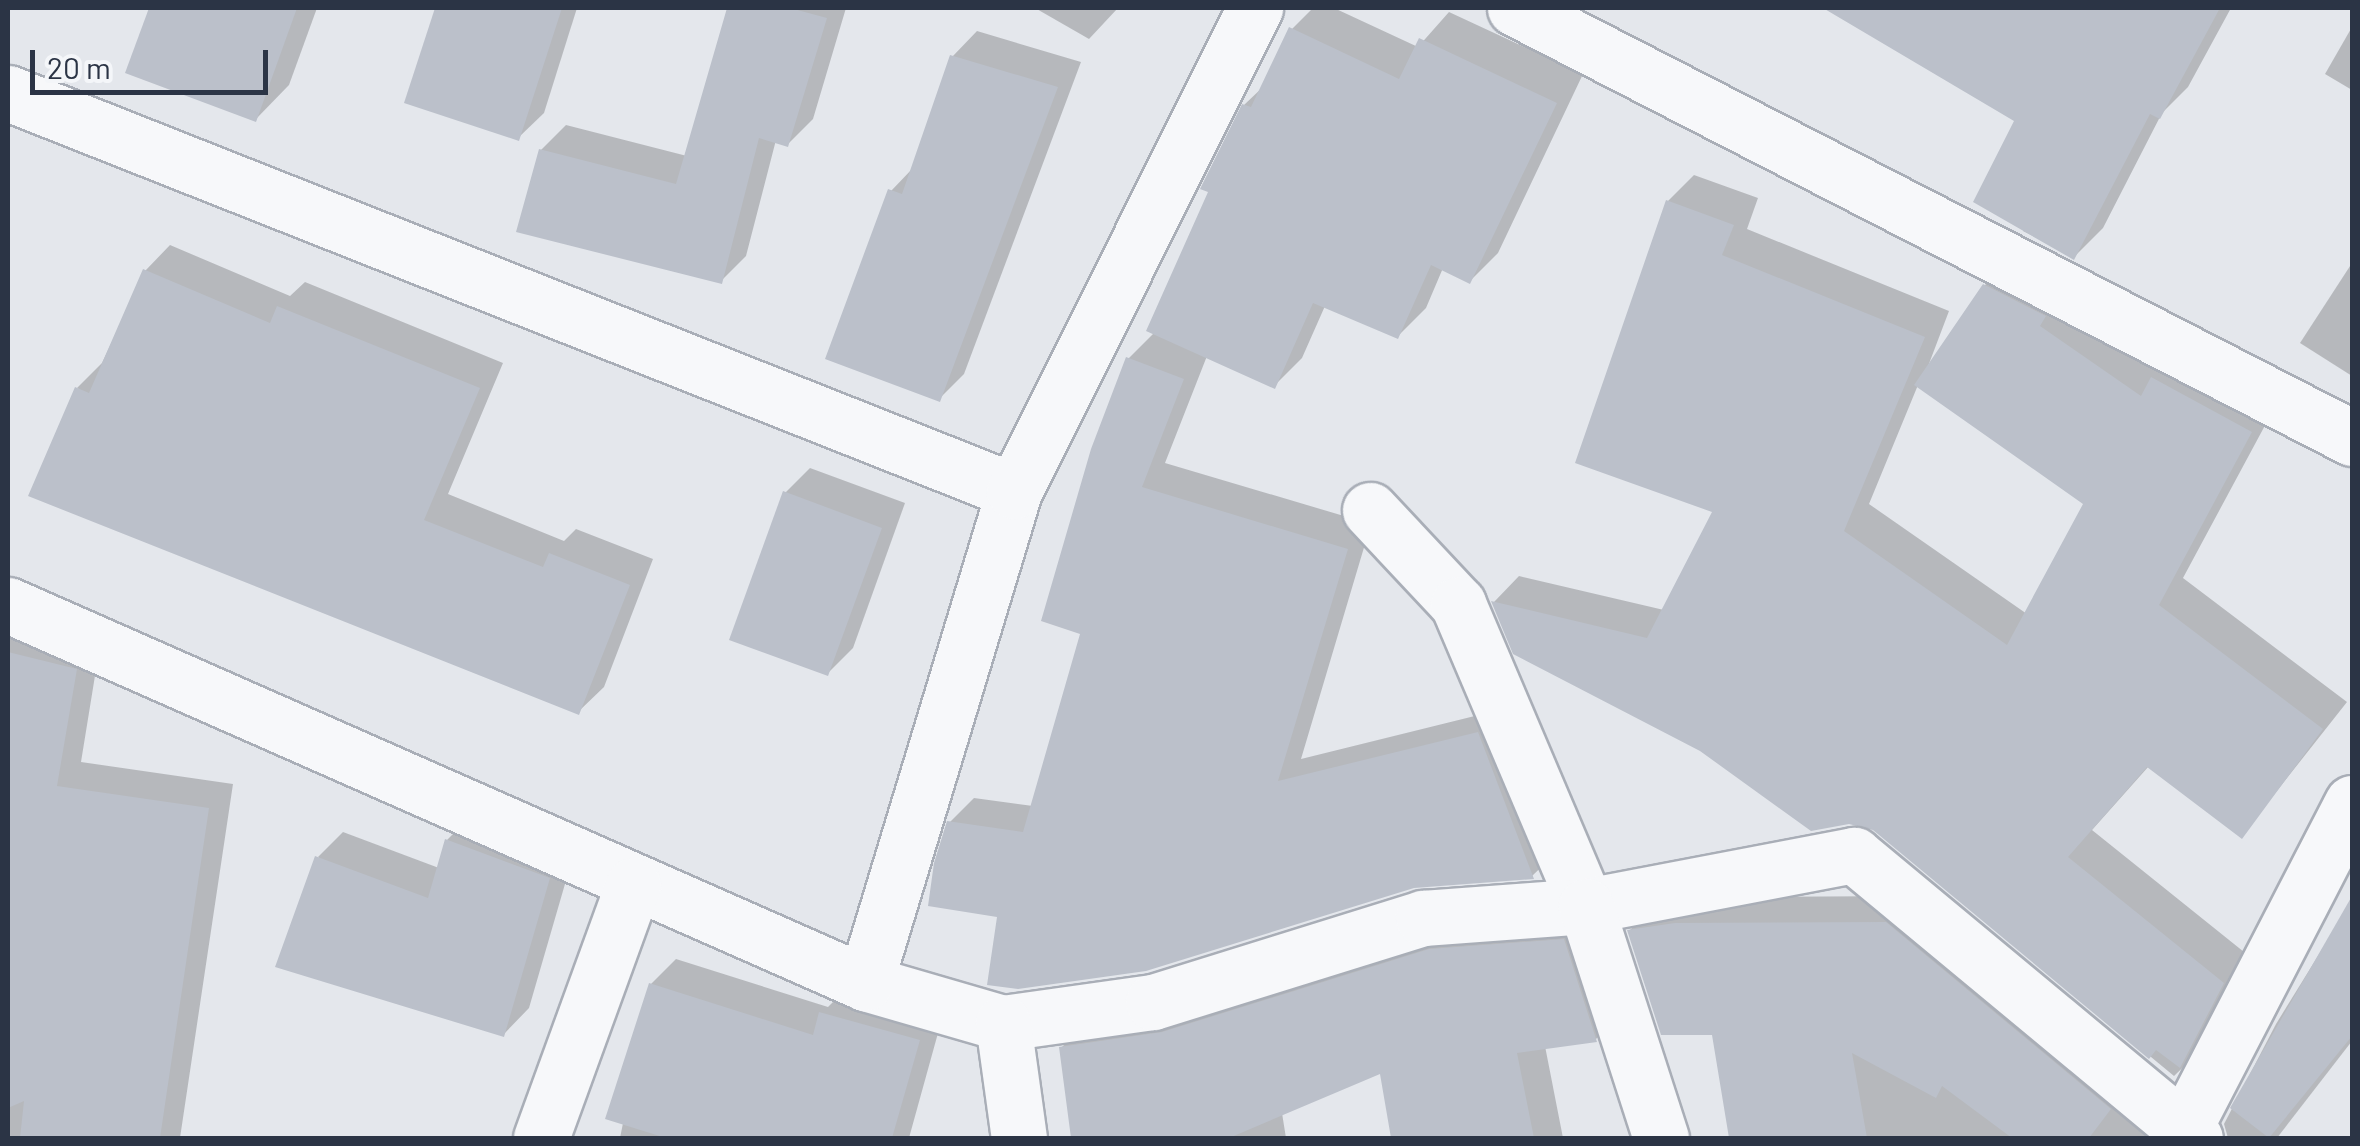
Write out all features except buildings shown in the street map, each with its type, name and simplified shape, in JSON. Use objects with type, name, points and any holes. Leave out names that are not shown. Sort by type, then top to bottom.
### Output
[{"type":"lane","points":[[865,983],[1014,491],[1255,8]]},
{"type":"lane","points":[[1515,8],[2352,438]]},
{"type":"lane","points":[[8,93],[1014,491]]},
{"type":"lane","points":[[1370,510],[1458,604],[1586,906],[1660,1138]]},
{"type":"lane","points":[[8,605],[633,884],[865,983],[1002,1023],[1154,1002],[1423,918],[1586,906],[1854,855],[2185,1137],[2352,803]]},
{"type":"lane","points":[[541,1138],[633,884]]},
{"type":"lane","points":[[1002,1023],[1019,1138]]}]
